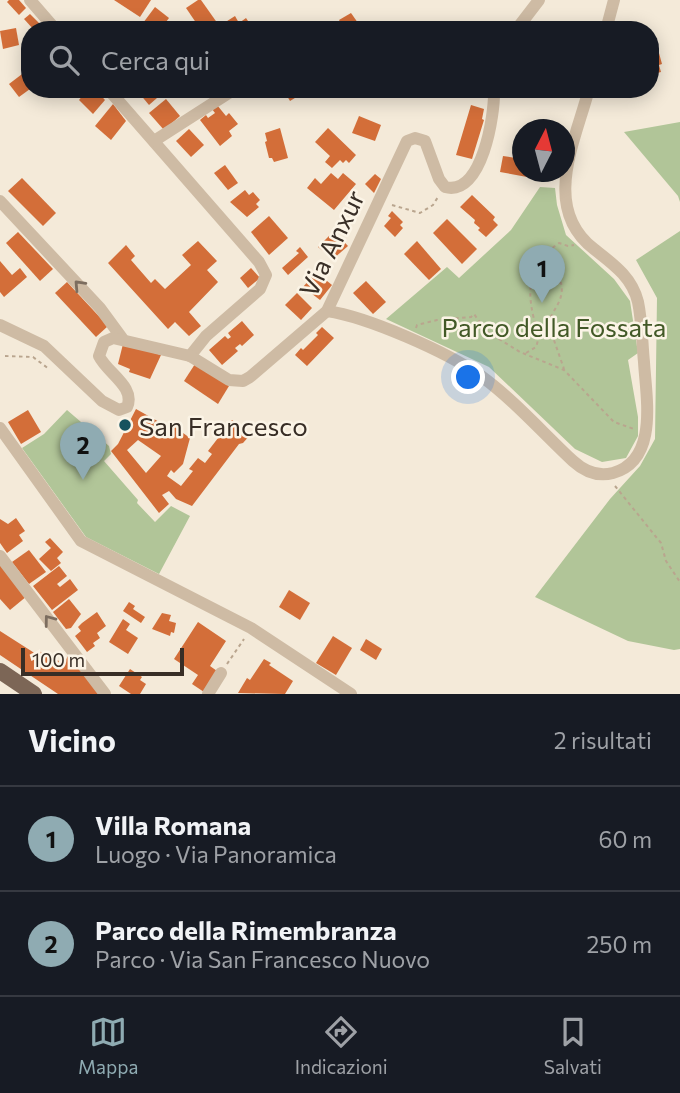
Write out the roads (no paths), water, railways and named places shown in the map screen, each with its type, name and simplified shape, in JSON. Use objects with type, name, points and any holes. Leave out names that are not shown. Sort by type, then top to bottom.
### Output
[{"type":"main road","points":[[0,671],[34,694]]},
{"type":"street","points":[[30,0],[48,21]]},
{"type":"street","points":[[522,21],[537,0]]},
{"type":"street","points":[[608,21],[614,0]]},
{"type":"street","points":[[116,98],[259,262],[266,275],[263,285],[211,331],[190,356]]},
{"type":"street","points":[[153,141],[221,98]]},
{"type":"street","name":"Via Anxur","points":[[121,338],[190,356],[229,380],[243,381],[250,377],[327,311],[407,141],[412,138],[425,141],[439,179],[445,187],[461,187],[474,173],[491,123],[493,98]]},
{"type":"street","points":[[327,311],[355,317],[457,361],[481,376],[589,472],[607,474],[623,469],[635,459],[646,429],[640,313],[637,296],[620,270],[579,235],[569,217],[564,197],[566,173],[587,98]]},
{"type":"street","points":[[0,201],[100,308],[121,338],[106,340],[99,353],[108,370],[129,393],[127,407],[119,410],[102,401],[44,346],[0,325]]},
{"type":"street","points":[[0,429],[81,541],[251,628],[351,694]]},
{"type":"street","points":[[0,556],[105,694]]},
{"type":"street","points":[[208,694],[221,673]]},
{"type":"place","name":"Villa Romana","points":[[542,303]]},
{"type":"place","name":"San Francesco","points":[[125,425]]},
{"type":"place","name":"Parco della Rimembranza","points":[[83,480]]},
{"type":"park label","name":"Parco della Fossata","points":[[554,326]]}]
